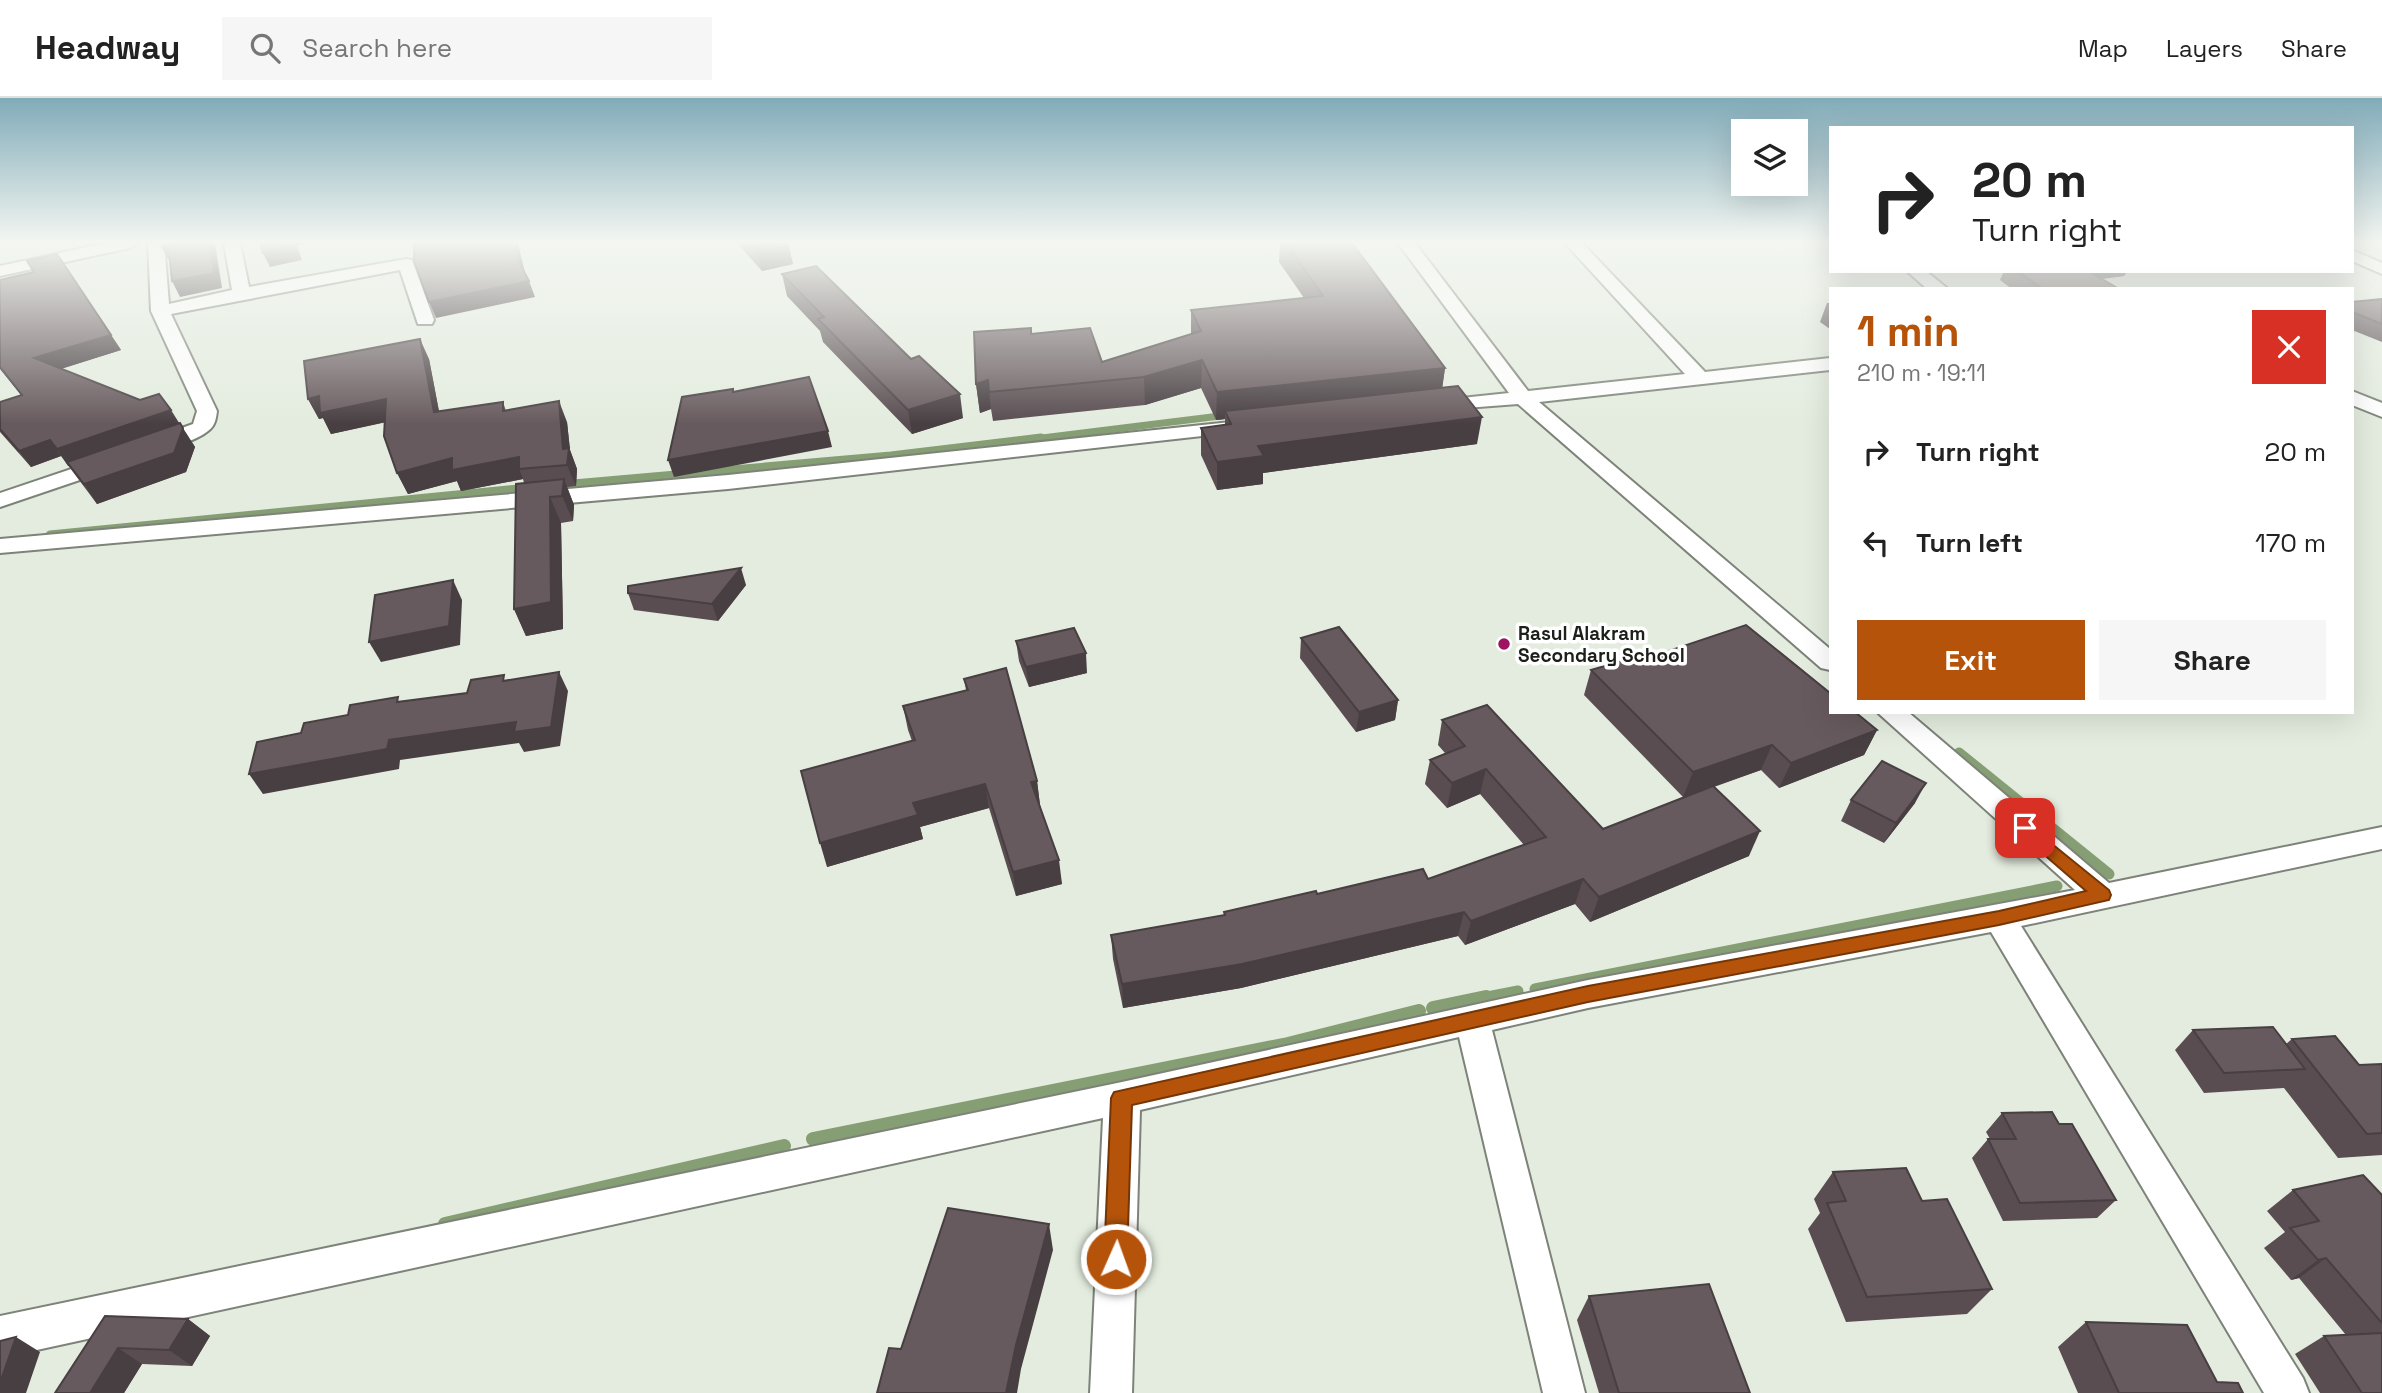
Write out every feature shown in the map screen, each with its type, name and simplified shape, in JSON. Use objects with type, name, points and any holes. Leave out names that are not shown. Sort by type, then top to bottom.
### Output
[{"type":"street","points":[[0,500],[200,428],[207,411],[160,311],[160,303]]},
{"type":"street","points":[[160,311],[194,303]]},
{"type":"street","points":[[419,303],[425,320]]},
{"type":"street","points":[[1452,303],[1522,397],[1829,661]]},
{"type":"street","points":[[1630,303],[1701,379]]},
{"type":"street","points":[[1413,409],[1829,363]]},
{"type":"street","points":[[2354,398],[2382,411]]},
{"type":"street","points":[[0,546],[728,482],[1262,425]]},
{"type":"street","points":[[1892,714],[2102,895]]},
{"type":"street","points":[[0,1337],[1122,1098],[1588,994],[1999,918],[2382,838]]},
{"type":"street","points":[[1999,918],[2288,1393]]},
{"type":"street","points":[[1472,1019],[1564,1393]]},
{"type":"street","points":[[1111,1393],[1122,1098]]},
{"type":"building","points":[[0,303],[90,303],[111,335],[34,358],[140,400],[159,394],[171,410],[57,449],[50,440],[19,451],[0,429],[0,402],[22,395],[0,367]]},
{"type":"building","points":[[811,303],[854,303],[911,359],[919,356],[960,394],[908,410],[818,319],[824,317]]},
{"type":"building","points":[[1253,303],[1397,303],[1445,368],[1217,392],[1202,360],[1144,377],[989,392],[988,380],[976,384],[974,332],[1031,328],[1031,334],[1090,328],[1102,362],[1201,331],[1191,310]]},
{"type":"building","points":[[2354,303],[2382,303],[2382,324],[2354,313]]},
{"type":"building","points":[[420,339],[434,412],[503,402],[503,411],[559,401],[563,449],[569,448],[567,465],[519,469],[519,457],[452,470],[452,458],[397,473],[384,436],[386,399],[320,413],[319,396],[308,399],[304,361]]},
{"type":"building","points":[[809,377],[828,431],[668,460],[682,397],[733,389],[733,392]]},
{"type":"building","points":[[1458,386],[1482,417],[1258,446],[1264,456],[1217,462],[1201,428],[1231,424],[1225,411]]},
{"type":"building","points":[[180,423],[183,428],[174,453],[84,484],[67,462]]},
{"type":"building","points":[[564,479],[562,496],[550,497],[551,602],[514,609],[516,484]]},
{"type":"building","points":[[741,568],[712,604],[628,593],[628,586]]},
{"type":"building","points":[[453,580],[449,626],[369,642],[375,595]]},
{"type":"building","points":[[1746,625],[1829,692],[1829,714],[1857,714],[1877,730],[1791,763],[1772,745],[1693,772],[1591,670],[1625,660],[1630,664]]},
{"type":"building","points":[[1339,627],[1398,700],[1359,712],[1301,638]]},
{"type":"building","points":[[1074,628],[1086,653],[1026,667],[1016,641]]},
{"type":"building","points":[[1006,668],[1037,781],[1031,782],[1059,860],[1013,872],[985,784],[913,803],[918,815],[820,843],[801,771],[915,740],[903,706],[968,690],[964,679]]},
{"type":"building","points":[[559,672],[551,727],[514,732],[516,722],[389,740],[387,749],[249,774],[257,742],[301,733],[304,723],[348,715],[350,705],[398,697],[397,702],[467,693],[471,680],[504,675],[503,681]]},
{"type":"building","points":[[1487,705],[1603,829],[1713,786],[1760,831],[1599,897],[1583,879],[1471,921],[1464,912],[1242,964],[1122,984],[1111,935],[1225,915],[1224,912],[1423,869],[1428,879],[1546,837],[1486,769],[1452,783],[1430,760],[1465,746],[1442,720]]},
{"type":"building","points":[[1882,761],[1926,783],[1896,823],[1851,800]]},
{"type":"building","points":[[2273,1027],[2305,1069],[2224,1073],[2193,1030]]},
{"type":"building","points":[[2335,1036],[2359,1065],[2382,1064],[2382,1133],[2367,1134],[2292,1039]]},
{"type":"building","points":[[2052,1112],[2059,1124],[2072,1124],[2116,1200],[2020,1203],[1988,1139],[2016,1139],[2002,1113]]},
{"type":"building","points":[[1906,1168],[1922,1201],[1947,1199],[1992,1289],[1867,1297],[1827,1203],[1846,1201],[1833,1172]]},
{"type":"building","points":[[2363,1175],[2382,1195],[2382,1323],[2326,1258],[2318,1260],[2290,1228],[2319,1221],[2293,1190]]},
{"type":"building","points":[[948,1208],[1049,1224],[1016,1345],[1006,1393],[877,1393],[889,1348],[901,1349]]},
{"type":"building","points":[[1709,1284],[1750,1393],[1619,1393],[1589,1296]]},
{"type":"building","points":[[105,1316],[188,1319],[169,1350],[118,1348],[90,1393],[55,1393]]},
{"type":"building","points":[[2086,1322],[2187,1325],[2217,1382],[2238,1383],[2243,1393],[2119,1393]]},
{"type":"building","points":[[2382,1333],[2382,1393],[2362,1393],[2324,1336]]},
{"type":"building","points":[[16,1337],[0,1383],[0,1341]]},
{"type":"waterway","points":[[1026,440],[1228,415]]},
{"type":"waterway","points":[[562,485],[891,456],[1041,438]]},
{"type":"waterway","points":[[50,535],[529,488]]},
{"type":"waterway","points":[[1959,753],[2109,874]]},
{"type":"waterway","points":[[1535,989],[2057,886]]},
{"type":"waterway","points":[[1477,999],[1518,991]]},
{"type":"waterway","points":[[1433,1008],[1486,997]]},
{"type":"waterway","points":[[813,1139],[1288,1044],[1419,1011]]},
{"type":"waterway","points":[[445,1224],[784,1146]]},
{"type":"place","name":"Rasul Alakram Secondary School","points":[[1504,644]]},
{"type":"route","points":[[1116,1259],[1122,1098],[1588,994],[1999,918],[2102,895],[2025,828]]}]
